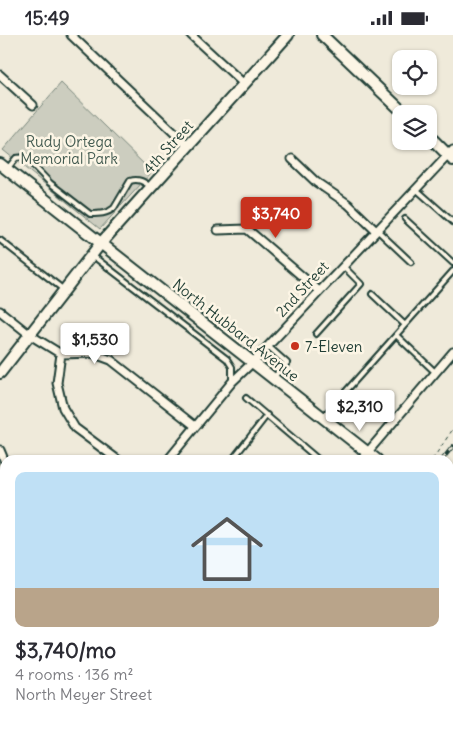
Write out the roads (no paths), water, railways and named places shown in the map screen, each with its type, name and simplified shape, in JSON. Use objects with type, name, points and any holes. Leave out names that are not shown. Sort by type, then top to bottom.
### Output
[{"type":"street","points":[[71,35],[188,146]]},
{"type":"street","points":[[191,35],[244,84]]},
{"type":"street","name":"4th Street","points":[[0,373],[101,243],[288,35]]},
{"type":"street","points":[[322,35],[396,105]]},
{"type":"street","points":[[0,75],[33,105]]},
{"type":"street","points":[[437,143],[451,155]]},
{"type":"street","name":"2nd Street","points":[[172,455],[232,382],[416,189],[451,155]]},
{"type":"street","points":[[292,159],[316,182],[348,204],[377,230]]},
{"type":"street","name":"North Hubbard Avenue","points":[[4,167],[322,417],[363,455]]},
{"type":"street","points":[[218,230],[248,229],[319,291]]},
{"type":"street","points":[[0,311],[30,335],[61,354],[92,353],[111,360],[195,426]]},
{"type":"street","points":[[365,455],[453,352]]},
{"type":"street","points":[[61,354],[57,383],[62,408],[75,428],[111,455]]},
{"type":"lane","points":[[4,167],[16,158],[26,157],[50,183],[90,214],[106,213],[114,208],[130,181],[136,179],[151,187]]},
{"type":"lane","points":[[416,189],[453,222]]},
{"type":"lane","points":[[405,219],[453,263]]},
{"type":"lane","points":[[377,230],[411,261]]},
{"type":"lane","points":[[0,240],[64,290]]},
{"type":"lane","points":[[92,255],[227,359],[232,367],[232,382]]},
{"type":"lane","points":[[316,335],[361,283],[343,266]]},
{"type":"lane","points":[[322,417],[453,271]]},
{"type":"lane","points":[[372,294],[405,325]]},
{"type":"lane","points":[[396,335],[435,372]]},
{"type":"lane","points":[[268,346],[287,363],[273,378]]},
{"type":"lane","points":[[246,398],[312,455]]},
{"type":"lane","points":[[236,455],[267,415]]},
{"type":"railway","points":[[446,455],[453,446]]},
{"type":"place","name":"7-Eleven","points":[[295,346]]},
{"type":"park label","name":"Rudy Ortega Memorial Park","points":[[69,150]]}]
